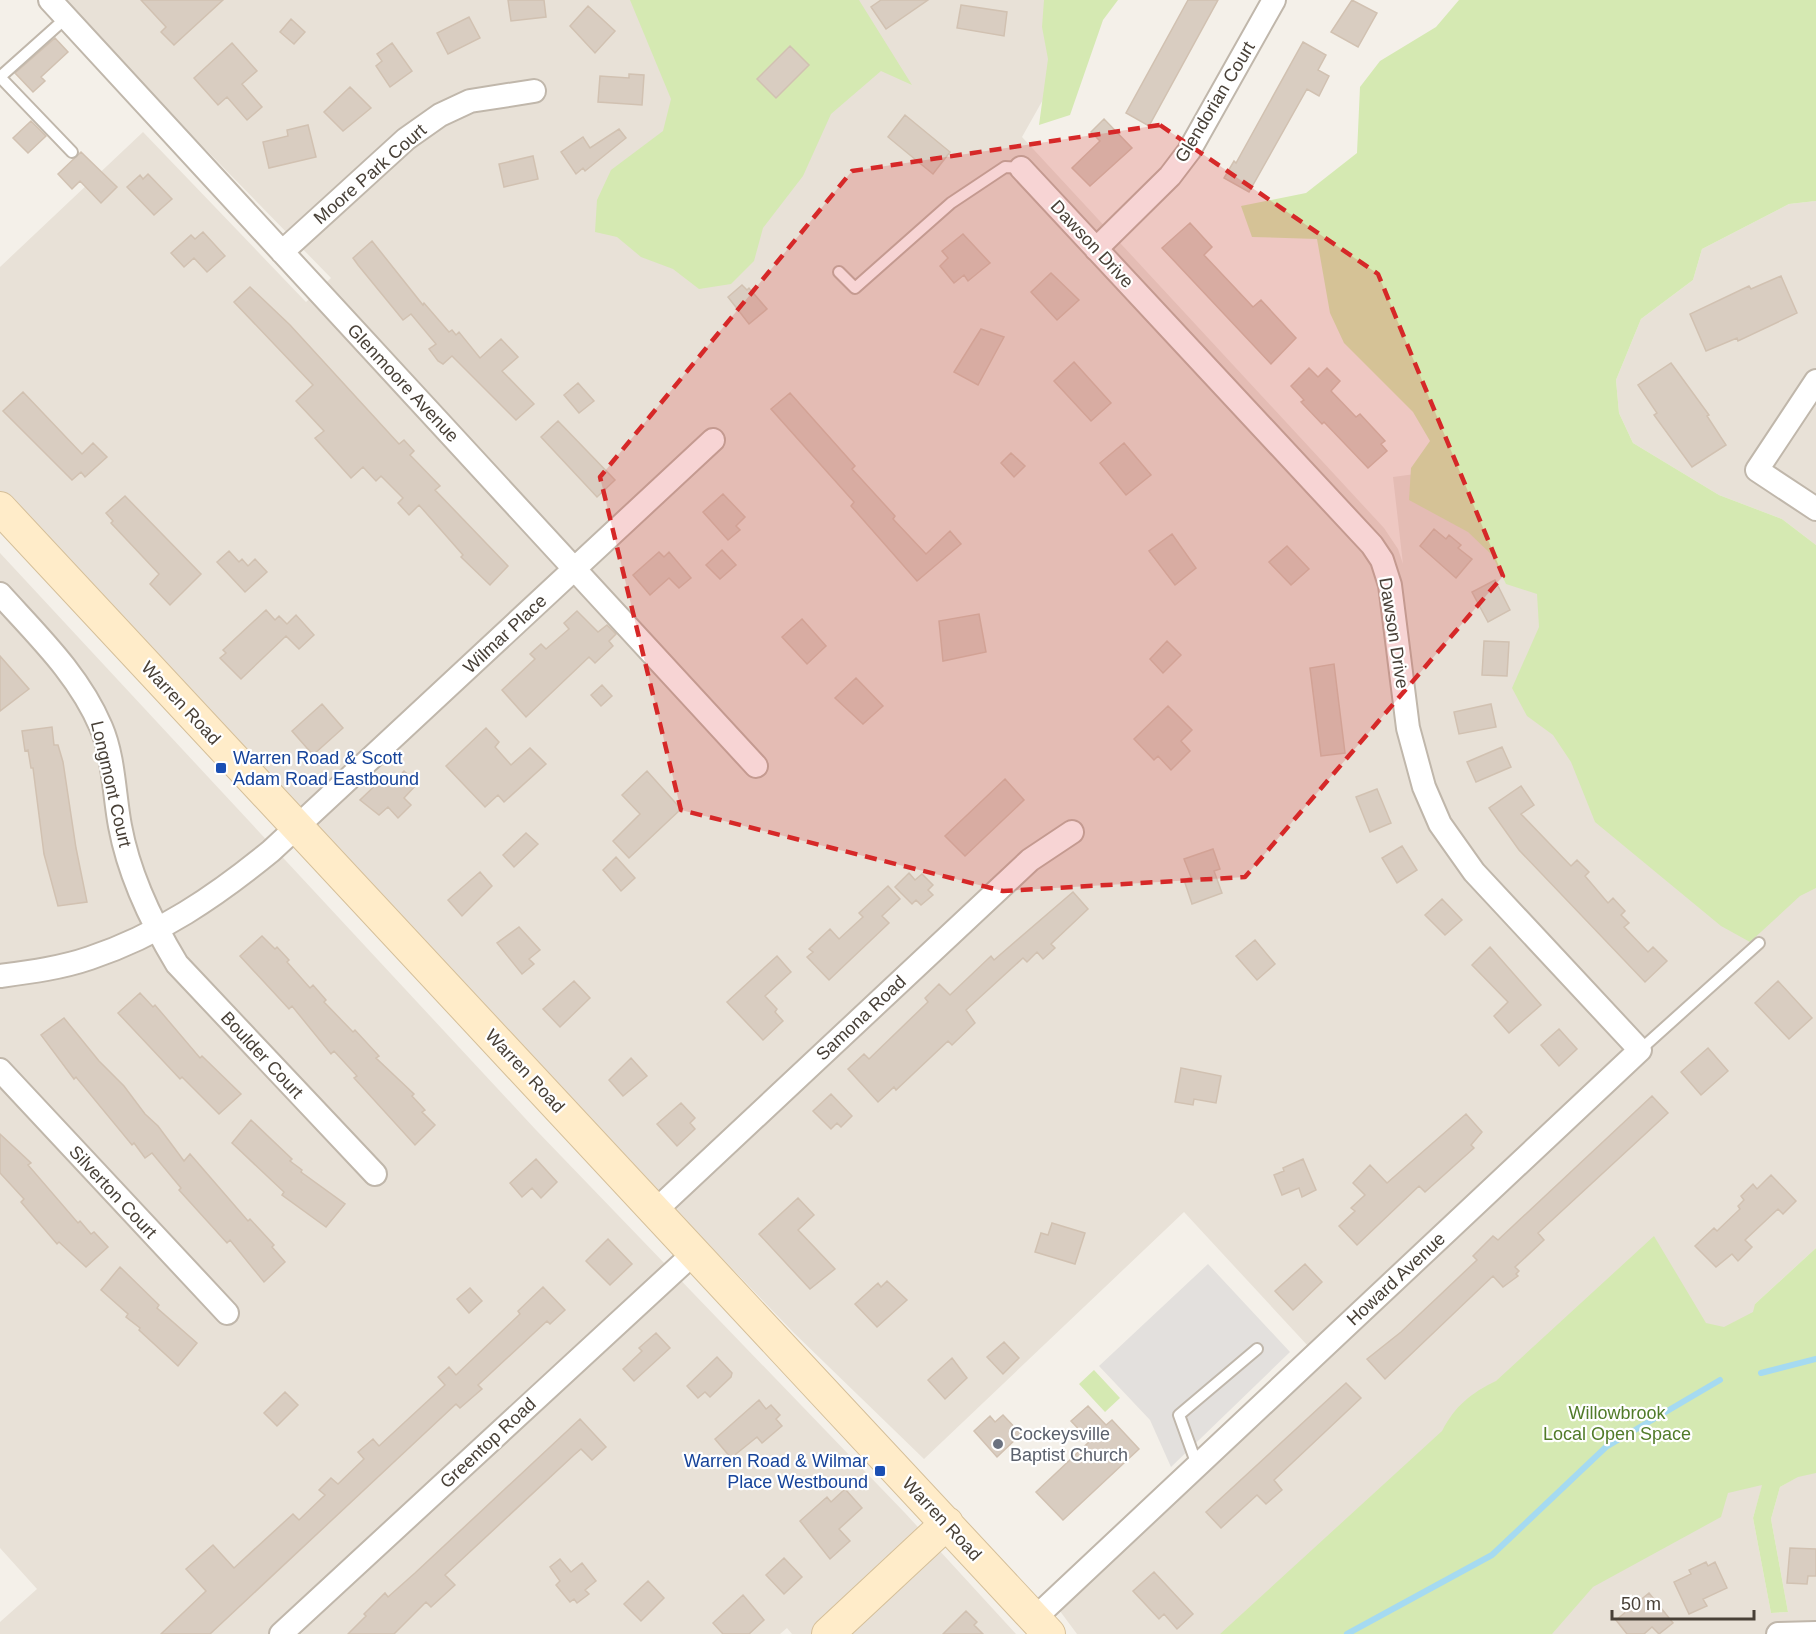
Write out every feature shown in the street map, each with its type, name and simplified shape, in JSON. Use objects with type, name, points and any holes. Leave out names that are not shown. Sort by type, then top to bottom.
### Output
[{"type":"street","name":"Glenmoore Avenue","points":[[50,0],[756,766]]},
{"type":"street","name":"Glendorian Court","points":[[1096,249],[1170,176],[1188,151],[1274,0]]},
{"type":"street","name":"Moore Park Court","points":[[282,252],[406,139],[440,115],[470,101],[534,91]]},
{"type":"street","name":"Dawson Drive","points":[[1021,168],[1372,545],[1382,560],[1390,585],[1414,753],[1424,788],[1440,824],[1474,872],[1640,1050]]},
{"type":"street","points":[[1816,381],[1758,470],[1816,509]]},
{"type":"street","name":"Wilmar Place","points":[[0,976],[88,959],[156,931],[230,885],[297,827],[713,440]]},
{"type":"street","name":"Warren Road","points":[[0,508],[1042,1626]]},
{"type":"street","name":"Longmont Court","points":[[0,594],[63,663],[87,697],[99,722],[112,770],[123,838],[134,879],[156,931]]},
{"type":"street","name":"Samona Road","points":[[655,1211],[1030,860],[1072,832]]},
{"type":"street","name":"Boulder Court","points":[[156,931],[177,964],[375,1174]]},
{"type":"street","name":"Howard Avenue","points":[[1042,1626],[1197,1466],[1640,1050]]},
{"type":"street","name":"Silverton Court","points":[[0,1070],[227,1313]]},
{"type":"street","name":"Greentop Road","points":[[281,1634],[694,1253]]},
{"type":"street","points":[[828,1634],[947,1524]]},
{"type":"street","points":[[1778,1634],[1816,1633]]},
{"type":"lane","points":[[66,18],[0,77],[72,152]]},
{"type":"lane","points":[[839,272],[855,288],[951,203],[1005,167],[1021,168]]},
{"type":"lane","name":"Howard Avenue","points":[[1640,1050],[1759,943]]},
{"type":"lane","points":[[1197,1466],[1179,1415],[1257,1349]]},
{"type":"highlighted area","points":[[1160,125],[1378,274],[1503,576],[1245,877],[1003,891],[681,810],[600,477],[852,171]]},
{"type":"shaded area","points":[[60,0],[1099,0],[1022,137],[1384,528],[1398,549],[1403,564],[1393,477],[1475,466],[1816,794],[1816,1248],[1755,1304],[1775,1440],[1753,1518],[1771,1613],[1788,1612],[1771,1519],[1780,1487],[1816,1466],[1816,1634],[1077,1634],[1045,1591],[1308,1346],[1184,1212],[924,1459],[794,1333],[541,1070],[0,492],[0,267],[143,132],[306,302],[331,278]]},
{"type":"shaded area","points":[[1816,201],[1816,545],[1782,519],[1719,495],[1633,443],[1619,413],[1616,380],[1641,319],[1693,280],[1702,249],[1789,204]]},
{"type":"shaded area","points":[[0,553],[536,1130],[905,1513],[1016,1634],[792,1634],[787,1628],[780,1634],[0,1634],[0,1622],[37,1589],[0,1548]]},
{"type":"shaded area","points":[[1208,1264],[1290,1352],[1171,1467],[1150,1420],[1099,1366]]},
{"type":"green space","points":[[630,0],[859,0],[912,85],[881,71],[831,114],[803,176],[763,228],[754,261],[731,284],[699,289],[673,269],[641,257],[617,237],[595,232],[597,200],[611,170],[663,131],[671,99]]},
{"type":"green space","points":[[1044,0],[1118,0],[1103,20],[1070,115],[1039,125],[1048,59],[1042,27]]},
{"type":"green space","points":[[1459,0],[1816,0],[1816,201],[1789,204],[1702,249],[1693,280],[1641,319],[1616,380],[1619,413],[1633,443],[1719,495],[1782,519],[1816,545],[1816,888],[1800,896],[1750,942],[1721,926],[1595,822],[1571,762],[1553,735],[1527,716],[1512,688],[1539,627],[1537,594],[1506,584],[1492,555],[1468,532],[1409,500],[1411,468],[1430,441],[1413,412],[1344,343],[1330,313],[1317,239],[1252,237],[1241,206],[1306,193],[1357,153],[1360,87],[1380,61],[1436,27]]},
{"type":"green space","name":"Willowbrook Local Open Space","points":[[1654,1236],[1706,1323],[1724,1327],[1753,1312],[1755,1304],[1816,1248],[1816,1473],[1798,1477],[1780,1487],[1771,1519],[1788,1612],[1771,1613],[1753,1518],[1762,1485],[1728,1493],[1721,1517],[1593,1587],[1552,1634],[1220,1634],[1442,1431],[1452,1414],[1464,1401],[1496,1381]]},
{"type":"green space","points":[[1094,1370],[1120,1398],[1105,1412],[1079,1384]]},
{"type":"building","points":[[141,0],[223,0],[174,45],[161,32],[166,27]]},
{"type":"building","points":[[508,0],[544,0],[546,17],[511,21]]},
{"type":"building","points":[[881,0],[928,0],[886,29],[871,7]]},
{"type":"building","points":[[1188,0],[1218,0],[1149,126],[1126,113]]},
{"type":"building","points":[[1352,0],[1377,13],[1358,47],[1331,32]]},
{"type":"building","points":[[961,5],[1007,12],[1004,36],[957,28]]},
{"type":"building","points":[[588,6],[615,31],[595,53],[570,26]]},
{"type":"building","points":[[469,17],[480,38],[448,54],[437,33]]},
{"type":"building","points":[[291,19],[305,32],[294,44],[280,32]]},
{"type":"building","points":[[55,38],[68,52],[41,77],[45,81],[33,92],[15,73]]},
{"type":"building","points":[[1303,42],[1326,55],[1318,70],[1329,76],[1319,96],[1307,89],[1249,192],[1224,178],[1234,161],[1236,163]]},
{"type":"building","points":[[232,43],[257,71],[242,84],[262,107],[247,120],[227,97],[218,105],[194,78]]},
{"type":"building","points":[[392,43],[412,71],[390,87],[376,66],[382,61],[377,54]]},
{"type":"building","points":[[790,46],[809,65],[776,98],[757,79]]},
{"type":"building","points":[[629,74],[644,75],[642,105],[598,102],[600,76],[629,78]]},
{"type":"building","points":[[350,87],[371,108],[343,131],[324,112]]},
{"type":"building","points":[[905,115],[950,152],[933,174],[888,137]]},
{"type":"building","points":[[1104,119],[1132,148],[1090,186],[1072,168],[1100,141],[1091,132]]},
{"type":"building","points":[[31,121],[46,136],[28,153],[13,138]]},
{"type":"building","points":[[308,125],[316,157],[269,168],[263,142],[288,136],[287,130]]},
{"type":"building","points":[[619,129],[626,138],[585,171],[583,168],[576,174],[561,152],[583,137],[590,148]]},
{"type":"building","points":[[81,152],[117,187],[101,203],[80,181],[72,189],[58,174]]},
{"type":"building","points":[[533,156],[538,179],[504,187],[499,164]]},
{"type":"building","points":[[148,174],[172,199],[154,215],[127,187],[140,175],[143,179]]},
{"type":"building","points":[[1190,223],[1212,247],[1204,255],[1253,307],[1261,300],[1296,338],[1271,364],[1162,248]]},
{"type":"building","points":[[203,232],[225,256],[207,272],[194,258],[184,267],[171,253],[191,235],[195,239]]},
{"type":"building","points":[[963,234],[990,263],[968,281],[964,275],[954,283],[940,266],[948,258],[942,251]]},
{"type":"building","points":[[372,241],[423,305],[424,303],[449,332],[452,330],[456,335],[459,332],[480,358],[501,339],[518,357],[502,371],[534,404],[516,420],[452,356],[443,364],[438,361],[429,349],[436,344],[411,314],[403,320],[353,258]]},
{"type":"building","points":[[1051,273],[1079,300],[1057,320],[1031,292]]},
{"type":"building","points":[[1781,276],[1797,313],[1738,341],[1737,338],[1706,351],[1690,314],[1749,286],[1751,289]]},
{"type":"building","points":[[742,285],[747,290],[749,288],[767,309],[749,324],[728,297]]},
{"type":"building","points":[[250,287],[290,325],[399,444],[404,440],[414,451],[410,455],[440,486],[435,490],[508,566],[490,585],[461,557],[463,555],[419,505],[409,515],[398,503],[403,498],[381,476],[376,481],[363,467],[351,478],[315,438],[324,431],[296,401],[313,385],[234,302]]},
{"type":"building","points":[[981,329],[1004,337],[978,385],[954,372]]},
{"type":"building","points":[[1074,362],[1111,403],[1091,421],[1054,381]]},
{"type":"building","points":[[1671,363],[1709,415],[1707,416],[1726,445],[1692,467],[1654,415],[1657,413],[1638,385]]},
{"type":"building","points":[[1309,368],[1318,377],[1327,368],[1340,381],[1331,391],[1356,417],[1360,414],[1385,441],[1381,444],[1387,451],[1368,468],[1324,422],[1322,424],[1301,402],[1304,400],[1291,386]]},
{"type":"building","points":[[578,383],[594,401],[579,413],[564,395]]},
{"type":"building","points":[[23,392],[82,454],[93,443],[107,457],[85,477],[81,472],[72,480],[3,411]]},
{"type":"building","points":[[790,393],[855,466],[852,469],[895,516],[893,519],[926,554],[950,531],[961,544],[917,581],[851,506],[854,502],[771,409]]},
{"type":"building","points":[[558,421],[615,480],[597,497],[541,437]]},
{"type":"building","points":[[1124,443],[1151,475],[1126,495],[1100,463]]},
{"type":"building","points":[[1011,453],[1025,466],[1014,477],[1001,463]]},
{"type":"building","points":[[723,494],[745,517],[736,526],[740,530],[728,540],[703,512]]},
{"type":"building","points":[[125,496],[201,574],[170,605],[150,584],[159,574],[111,523],[113,521],[106,513]]},
{"type":"building","points":[[1434,529],[1446,539],[1449,535],[1461,545],[1458,548],[1472,559],[1456,578],[1420,546]]},
{"type":"building","points":[[1172,534],[1196,568],[1175,585],[1149,551]]},
{"type":"building","points":[[1287,546],[1309,569],[1291,585],[1269,562]]},
{"type":"building","points":[[722,550],[736,565],[720,579],[706,565]]},
{"type":"building","points":[[229,551],[239,562],[242,559],[248,566],[255,559],[267,572],[245,592],[217,562]]},
{"type":"building","points":[[659,552],[664,557],[669,552],[691,578],[679,588],[669,578],[650,595],[633,575]]},
{"type":"building","points":[[1495,580],[1510,610],[1488,622],[1472,592]]},
{"type":"building","points":[[266,610],[275,620],[279,616],[287,624],[296,615],[314,635],[299,649],[286,636],[241,679],[220,658],[226,653],[223,650]]},
{"type":"building","points":[[577,611],[598,632],[607,625],[616,634],[609,641],[613,646],[595,663],[589,657],[526,717],[502,690],[535,659],[530,654],[541,644],[546,649],[569,629],[564,623]]},
{"type":"building","points":[[979,614],[986,652],[943,661],[939,621]]},
{"type":"building","points":[[802,619],[826,646],[807,664],[782,637]]},
{"type":"building","points":[[1167,641],[1181,655],[1163,673],[1150,659]]},
{"type":"building","points":[[1484,641],[1509,642],[1507,676],[1482,675]]},
{"type":"building","points":[[0,656],[29,689],[0,711]]},
{"type":"building","points":[[1334,664],[1345,753],[1321,756],[1310,668]]},
{"type":"building","points":[[856,678],[883,706],[863,724],[835,698]]},
{"type":"building","points":[[602,685],[612,696],[601,706],[591,695]]},
{"type":"building","points":[[322,704],[343,728],[313,755],[292,731]]},
{"type":"building","points":[[1491,704],[1496,727],[1459,734],[1454,712]]},
{"type":"building","points":[[1168,706],[1192,730],[1181,741],[1190,751],[1171,770],[1158,756],[1154,760],[1134,739]]},
{"type":"building","points":[[52,727],[54,745],[58,745],[63,762],[87,902],[58,906],[44,854],[33,768],[31,768],[28,750],[25,751],[22,731]]},
{"type":"building","points":[[486,728],[499,742],[495,747],[511,765],[530,748],[546,764],[504,802],[498,795],[485,807],[446,766]]},
{"type":"building","points":[[1502,747],[1511,767],[1476,782],[1467,762]]},
{"type":"building","points":[[404,771],[417,784],[404,798],[411,805],[398,818],[388,807],[379,815],[360,800],[383,778],[390,785]]},
{"type":"building","points":[[647,771],[681,809],[629,858],[613,841],[640,814],[622,795]]},
{"type":"building","points":[[1005,779],[1024,800],[965,856],[945,836]]},
{"type":"building","points":[[1521,786],[1534,805],[1521,814],[1571,866],[1577,860],[1589,872],[1585,876],[1608,903],[1613,898],[1625,911],[1621,915],[1629,923],[1624,927],[1648,952],[1653,947],[1667,961],[1645,982],[1519,850],[1489,808]]},
{"type":"building","points":[[1377,789],[1391,823],[1370,832],[1356,797]]},
{"type":"building","points":[[526,833],[538,844],[514,867],[503,855]]},
{"type":"building","points":[[1402,846],[1417,870],[1397,883],[1382,858]]},
{"type":"building","points":[[1213,849],[1220,869],[1214,871],[1222,893],[1192,904],[1184,880],[1191,877],[1184,859]]},
{"type":"building","points":[[616,857],[635,878],[621,891],[603,870]]},
{"type":"building","points":[[480,872],[492,886],[462,916],[448,900]]},
{"type":"building","points":[[909,873],[915,880],[922,874],[933,885],[928,890],[933,895],[921,905],[916,900],[912,904],[895,887]]},
{"type":"building","points":[[888,886],[900,899],[882,916],[889,923],[829,980],[807,957],[813,952],[809,949],[830,929],[839,939],[863,917],[859,913]]},
{"type":"building","points":[[1073,892],[1088,909],[1051,944],[1055,948],[1043,959],[1037,952],[1027,962],[1023,958],[966,1010],[975,1023],[952,1045],[948,1041],[896,1090],[894,1087],[878,1102],[848,1069],[864,1054],[869,1059],[928,1002],[925,998],[939,984],[950,995],[991,956],[994,960]]},
{"type":"building","points":[[1442,899],[1462,920],[1445,935],[1425,915]]},
{"type":"building","points":[[519,927],[540,950],[529,959],[534,964],[522,974],[497,943]]},
{"type":"building","points":[[262,936],[275,949],[277,947],[310,988],[313,985],[326,1000],[324,1002],[353,1032],[355,1030],[379,1056],[376,1058],[414,1094],[412,1096],[425,1110],[422,1112],[435,1125],[415,1145],[354,1078],[357,1076],[334,1051],[331,1054],[292,1006],[289,1009],[240,956]]},
{"type":"building","points":[[1255,940],[1275,964],[1257,980],[1236,956]]},
{"type":"building","points":[[1490,947],[1541,1005],[1509,1033],[1494,1016],[1508,1002],[1472,965]]},
{"type":"building","points":[[777,956],[791,972],[765,996],[777,1009],[775,1012],[783,1021],[763,1040],[727,1002]]},
{"type":"building","points":[[574,981],[590,998],[560,1027],[543,1009]]},
{"type":"building","points":[[1778,981],[1812,1018],[1789,1039],[1755,1003]]},
{"type":"building","points":[[140,993],[153,1007],[155,1005],[200,1058],[202,1056],[241,1094],[219,1114],[182,1077],[180,1079],[118,1013]]},
{"type":"building","points":[[64,1018],[99,1061],[124,1086],[145,1114],[158,1126],[184,1161],[190,1154],[248,1221],[250,1219],[274,1245],[272,1247],[285,1262],[264,1282],[230,1240],[227,1243],[179,1190],[181,1188],[152,1153],[145,1158],[76,1077],[74,1079],[41,1035]]},
{"type":"building","points":[[1559,1029],[1577,1049],[1559,1066],[1541,1045]]},
{"type":"building","points":[[1708,1048],[1728,1071],[1701,1095],[1681,1072]]},
{"type":"building","points":[[631,1058],[647,1076],[623,1096],[609,1080]]},
{"type":"building","points":[[1181,1068],[1221,1076],[1216,1103],[1194,1099],[1193,1105],[1175,1102]]},
{"type":"building","points":[[831,1094],[852,1116],[841,1127],[837,1123],[831,1129],[813,1111]]},
{"type":"building","points":[[1652,1096],[1668,1113],[1538,1233],[1544,1240],[1515,1267],[1519,1271],[1516,1274],[1518,1276],[1503,1287],[1493,1276],[1385,1379],[1367,1359],[1401,1332],[1477,1260],[1473,1256],[1493,1236],[1498,1240]]},
{"type":"building","points":[[681,1103],[695,1118],[690,1123],[695,1129],[677,1146],[657,1124]]},
{"type":"building","points":[[1466,1114],[1482,1132],[1471,1145],[1474,1148],[1425,1192],[1419,1186],[1357,1245],[1339,1226],[1355,1211],[1351,1208],[1365,1195],[1353,1183],[1370,1165],[1387,1183]]},
{"type":"building","points":[[251,1120],[292,1159],[290,1161],[302,1170],[301,1172],[345,1204],[326,1227],[282,1195],[284,1192],[232,1143]]},
{"type":"building","points":[[0,1134],[31,1163],[28,1165],[78,1223],[80,1221],[91,1234],[94,1232],[108,1247],[86,1267],[59,1242],[57,1244],[21,1202],[24,1199],[0,1173]]},
{"type":"building","points":[[536,1159],[557,1182],[541,1198],[532,1188],[522,1197],[510,1183]]},
{"type":"building","points":[[1303,1159],[1316,1190],[1302,1197],[1299,1188],[1282,1195],[1274,1175]]},
{"type":"building","points":[[1771,1175],[1796,1201],[1783,1214],[1778,1209],[1745,1240],[1752,1247],[1738,1261],[1732,1254],[1716,1267],[1695,1246],[1714,1228],[1717,1231],[1740,1209],[1738,1206],[1744,1200],[1741,1196],[1753,1184],[1757,1189]]},
{"type":"building","points":[[798,1198],[814,1215],[798,1230],[835,1269],[810,1289],[759,1234]]},
{"type":"building","points":[[1052,1223],[1085,1233],[1075,1264],[1035,1252],[1041,1233],[1048,1235]]},
{"type":"building","points":[[608,1239],[632,1264],[610,1285],[586,1261]]},
{"type":"building","points":[[1305,1264],[1322,1282],[1293,1310],[1275,1291]]},
{"type":"building","points":[[120,1267],[159,1305],[157,1308],[197,1343],[178,1366],[126,1317],[128,1314],[101,1290]]},
{"type":"building","points":[[887,1281],[907,1300],[877,1327],[855,1304],[878,1283],[881,1287]]},
{"type":"building","points":[[543,1287],[565,1310],[550,1324],[547,1321],[478,1385],[482,1389],[460,1408],[456,1404],[210,1634],[161,1634],[206,1591],[186,1569],[213,1545],[234,1568],[293,1514],[299,1520],[325,1495],[319,1490],[331,1478],[338,1484],[364,1459],[358,1452],[373,1439],[379,1446],[445,1385],[438,1377],[449,1367],[456,1375],[520,1314],[518,1311]]},
{"type":"building","points":[[470,1288],[482,1301],[469,1313],[457,1299]]},
{"type":"building","points":[[656,1333],[670,1348],[634,1381],[623,1369],[642,1351],[639,1348]]},
{"type":"building","points":[[1004,1342],[1019,1358],[1003,1374],[987,1357]]},
{"type":"building","points":[[717,1357],[732,1373],[731,1377],[710,1397],[705,1392],[698,1398],[687,1386]]},
{"type":"building","points":[[952,1358],[967,1378],[945,1399],[928,1380]]},
{"type":"building","points":[[1346,1383],[1361,1398],[1274,1480],[1282,1490],[1266,1504],[1257,1495],[1221,1528],[1206,1512]]},
{"type":"building","points":[[285,1392],[298,1405],[277,1426],[264,1413]]},
{"type":"building","points":[[759,1400],[766,1409],[771,1405],[780,1415],[776,1419],[782,1426],[762,1443],[757,1437],[731,1458],[715,1439]]},
{"type":"building","points":[[1088,1406],[1106,1425],[1112,1420],[1139,1449],[1063,1520],[1036,1492],[1090,1441],[1071,1421]]},
{"type":"building","name":"Cockeysville Baptist Church","points":[[1003,1415],[1021,1434],[997,1457],[974,1431],[990,1416],[995,1422]]},
{"type":"building","points":[[580,1419],[606,1447],[592,1460],[581,1449],[574,1455],[445,1575],[455,1585],[431,1607],[426,1602],[394,1634],[348,1634],[385,1593],[388,1597],[415,1573]]},
{"type":"building","points":[[845,1489],[862,1508],[839,1529],[850,1541],[830,1559],[800,1521],[827,1497],[831,1502]]},
{"type":"building","points":[[1790,1548],[1816,1549],[1816,1576],[1808,1576],[1807,1584],[1787,1583]]},
{"type":"building","points":[[784,1558],[802,1577],[784,1594],[766,1575]]},
{"type":"building","points":[[560,1559],[571,1572],[582,1563],[596,1581],[585,1590],[589,1594],[577,1603],[574,1599],[570,1602],[556,1585],[560,1581],[550,1567]]},
{"type":"building","points":[[1706,1562],[1708,1566],[1715,1562],[1727,1588],[1703,1599],[1707,1606],[1689,1614],[1674,1582],[1691,1574],[1689,1570]]},
{"type":"building","points":[[1154,1572],[1193,1614],[1177,1629],[1164,1614],[1159,1619],[1133,1591]]},
{"type":"building","points":[[648,1581],[664,1598],[641,1621],[624,1604]]},
{"type":"building","points":[[1649,1593],[1673,1623],[1659,1634],[1652,1627],[1644,1634],[1627,1634],[1616,1620]]},
{"type":"building","points":[[743,1595],[764,1620],[749,1634],[723,1634],[713,1623]]},
{"type":"building","points":[[966,1611],[977,1622],[974,1625],[983,1634],[943,1634]]},
{"type":"waterway","points":[[1761,1373],[1816,1359]]},
{"type":"waterway","points":[[1347,1634],[1492,1555],[1606,1447],[1720,1380]]},
{"type":"place","name":"Warren Road & Scott Adam Road Eastbound","points":[[221,768]]},
{"type":"place","name":"Cockeysville Baptist Church","points":[[998,1444]]},
{"type":"place","name":"Warren Road & Wilmar Place Westbound","points":[[880,1471]]}]
